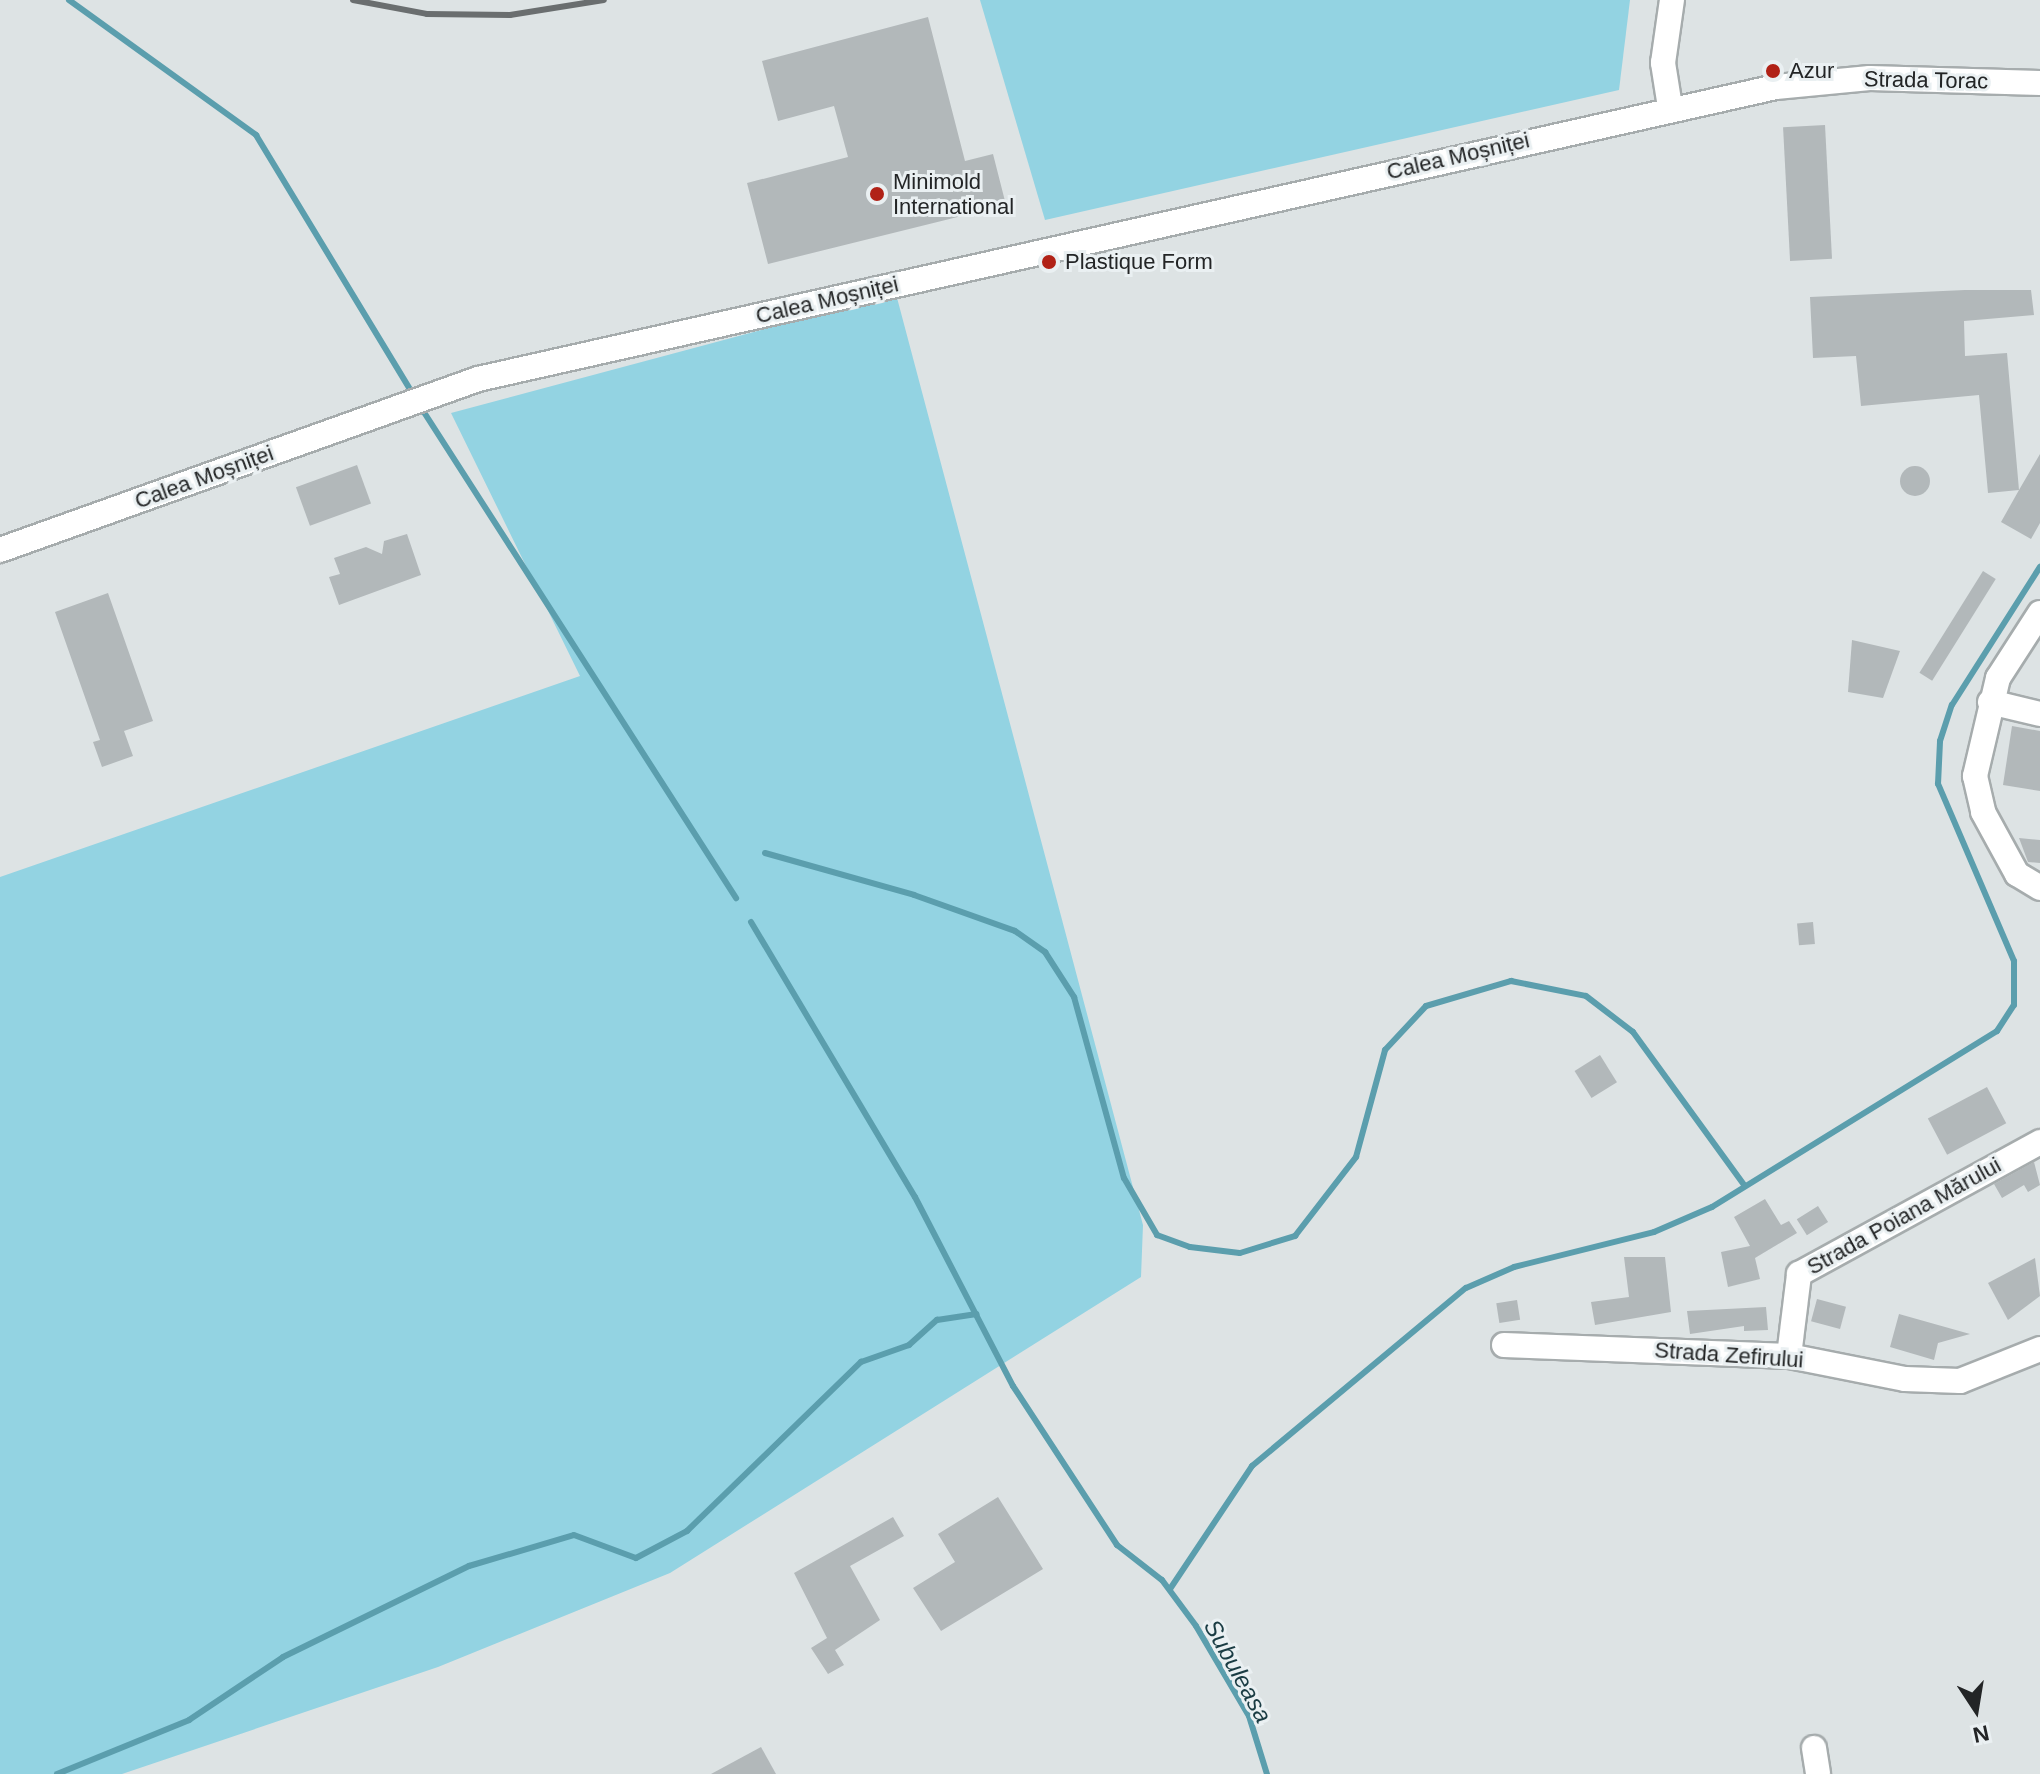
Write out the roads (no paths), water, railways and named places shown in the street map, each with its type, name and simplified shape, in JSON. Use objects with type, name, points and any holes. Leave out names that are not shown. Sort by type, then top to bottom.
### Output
[{"type":"street","points":[[1670,107],[1663,63],[1672,0]]},
{"type":"street","name":"Strada Torac","points":[[1670,107],[1813,81],[2040,83]]},
{"type":"street","name":"Calea Moșniței","points":[[0,550],[437,390],[1670,107]]},
{"type":"street","points":[[2040,613],[2010,654],[1990,702],[1976,753],[1978,798],[2017,874],[2040,888]]},
{"type":"street","points":[[1990,702],[2040,714]]},
{"type":"street","name":"Strada Poiana Mărului","points":[[1789,1356],[1799,1274],[2040,1142]]},
{"type":"street","name":"Strada Zefirului","points":[[1504,1345],[1789,1356],[1905,1379],[1960,1381],[2040,1349]]},
{"type":"street","points":[[1814,1748],[1818,1774]]},
{"type":"waterway","points":[[69,0],[256,135],[414,396]]},
{"type":"waterway","points":[[420,406],[736,898]]},
{"type":"waterway","points":[[1170,1589],[1252,1466],[1466,1288],[1514,1267],[1654,1232],[1712,1207],[1997,1031],[2014,1005],[2014,961],[1938,784],[1940,741],[1952,705],[2040,567]]},
{"type":"waterway","points":[[765,853],[914,895],[1015,931],[1045,952],[1074,997],[1124,1178],[1157,1235],[1190,1247],[1240,1253],[1295,1236],[1356,1157],[1385,1050],[1426,1006],[1511,981],[1586,996],[1633,1032],[1745,1186]]},
{"type":"waterway","name":"Subuleasa","points":[[751,922],[915,1197],[1013,1386],[1117,1545],[1162,1580],[1196,1626],[1249,1716],[1267,1774]]},
{"type":"waterway","points":[[57,1774],[189,1720],[283,1657],[469,1566],[574,1535],[636,1558],[687,1531],[861,1362],[909,1345],[937,1320],[977,1314]]},
{"type":"railway","points":[[353,0],[427,14],[510,15],[604,0]]},
{"type":"place","name":"Azur","points":[[1773,71]]},
{"type":"place","name":"Minimold International","points":[[877,194]]},
{"type":"place","name":"Plastique Form","points":[[1049,262]]}]
